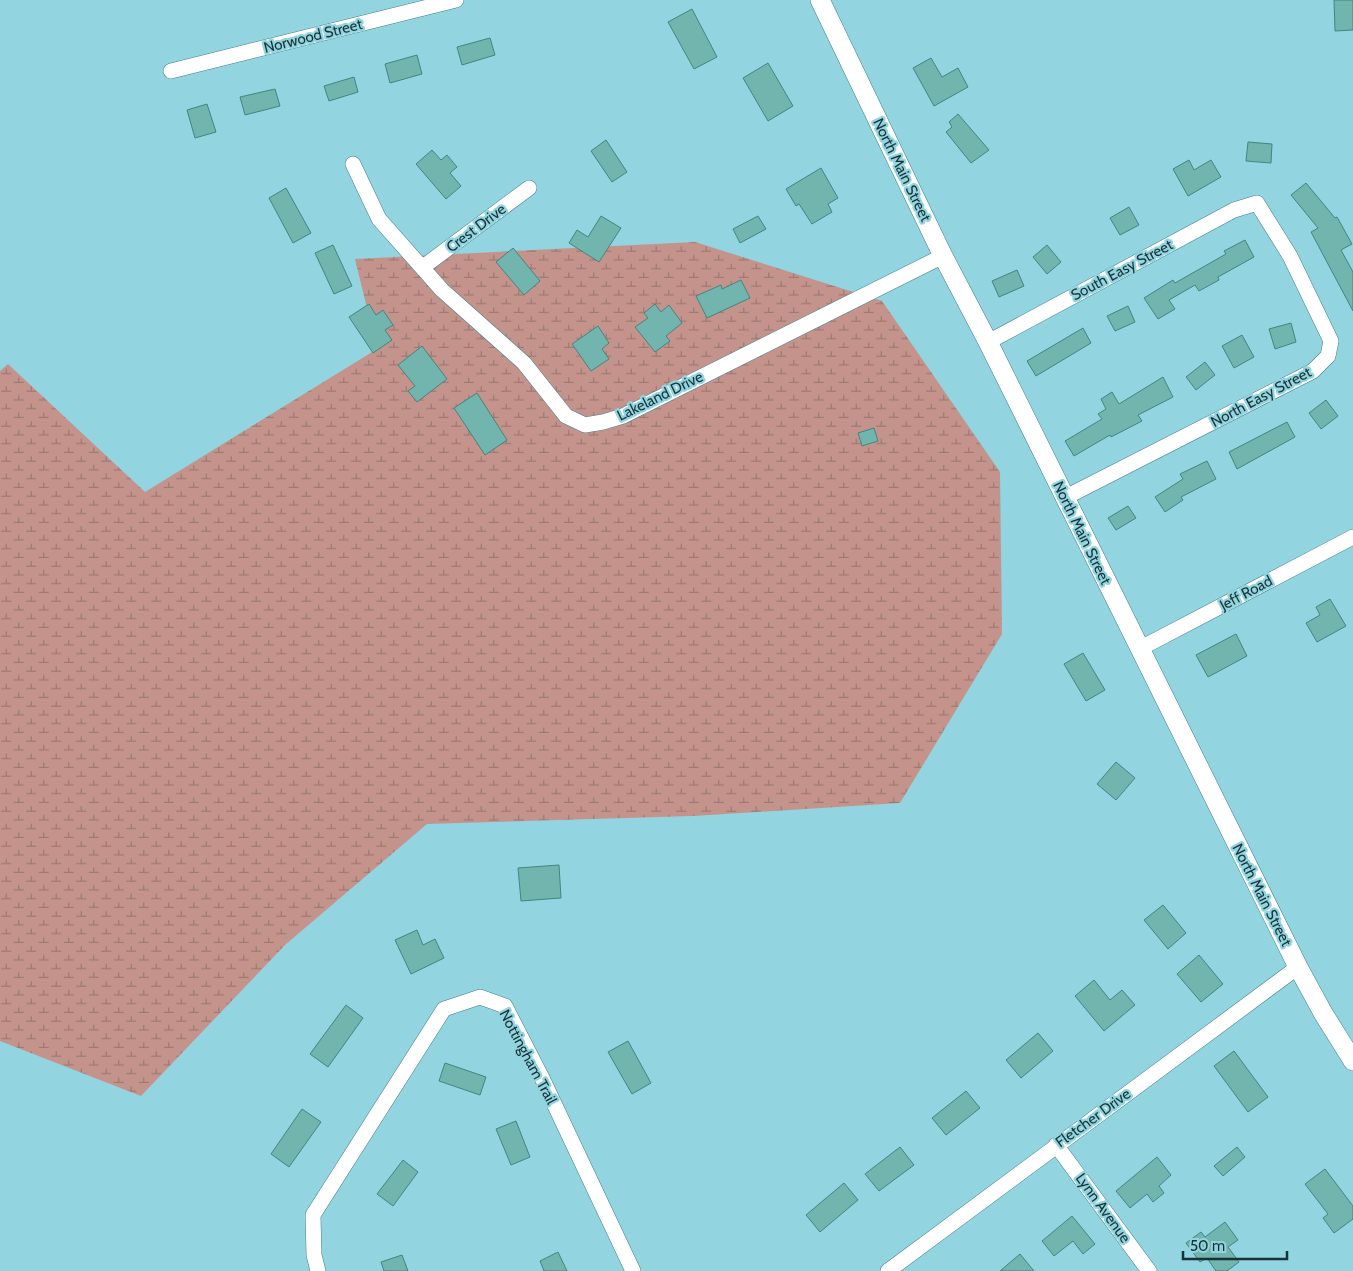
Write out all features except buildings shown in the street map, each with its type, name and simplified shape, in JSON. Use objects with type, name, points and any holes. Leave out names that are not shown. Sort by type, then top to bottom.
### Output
[{"type":"street","name":"Norwood Street","points":[[171,72],[456,0]]},
{"type":"street","name":"North Main Street","points":[[820,0],[943,256],[988,342],[1298,967],[1323,1013],[1353,1061]]},
{"type":"street","name":"Lakeland Drive","points":[[352,164],[379,219],[442,290],[470,317],[524,363],[566,416],[585,425],[623,416],[943,256]]},
{"type":"street","name":"Crest Drive","points":[[423,267],[529,188]]},
{"type":"street","name":"South Easy Street","points":[[988,342],[1234,210],[1257,203]]},
{"type":"street","name":"North Easy Street","points":[[1064,498],[1313,371],[1328,356],[1331,341],[1290,256],[1257,203]]},
{"type":"street","name":"Jeff Road","points":[[1139,649],[1353,537]]},
{"type":"street","name":"Fletcher Drive","points":[[888,1271],[1298,967]]},
{"type":"street","name":"Nottingham Trail","points":[[318,1271],[314,1256],[314,1215],[444,1010],[480,997],[504,1006],[542,1078],[634,1271]]},
{"type":"street","name":"Lynn Avenue","points":[[1056,1145],[1149,1271]]},
{"type":"green space","points":[[695,242],[882,301],[1000,472],[1002,634],[900,803],[693,816],[427,824],[285,945],[141,1096],[0,1041],[0,371],[8,364],[145,492],[377,349],[355,259]]}]
